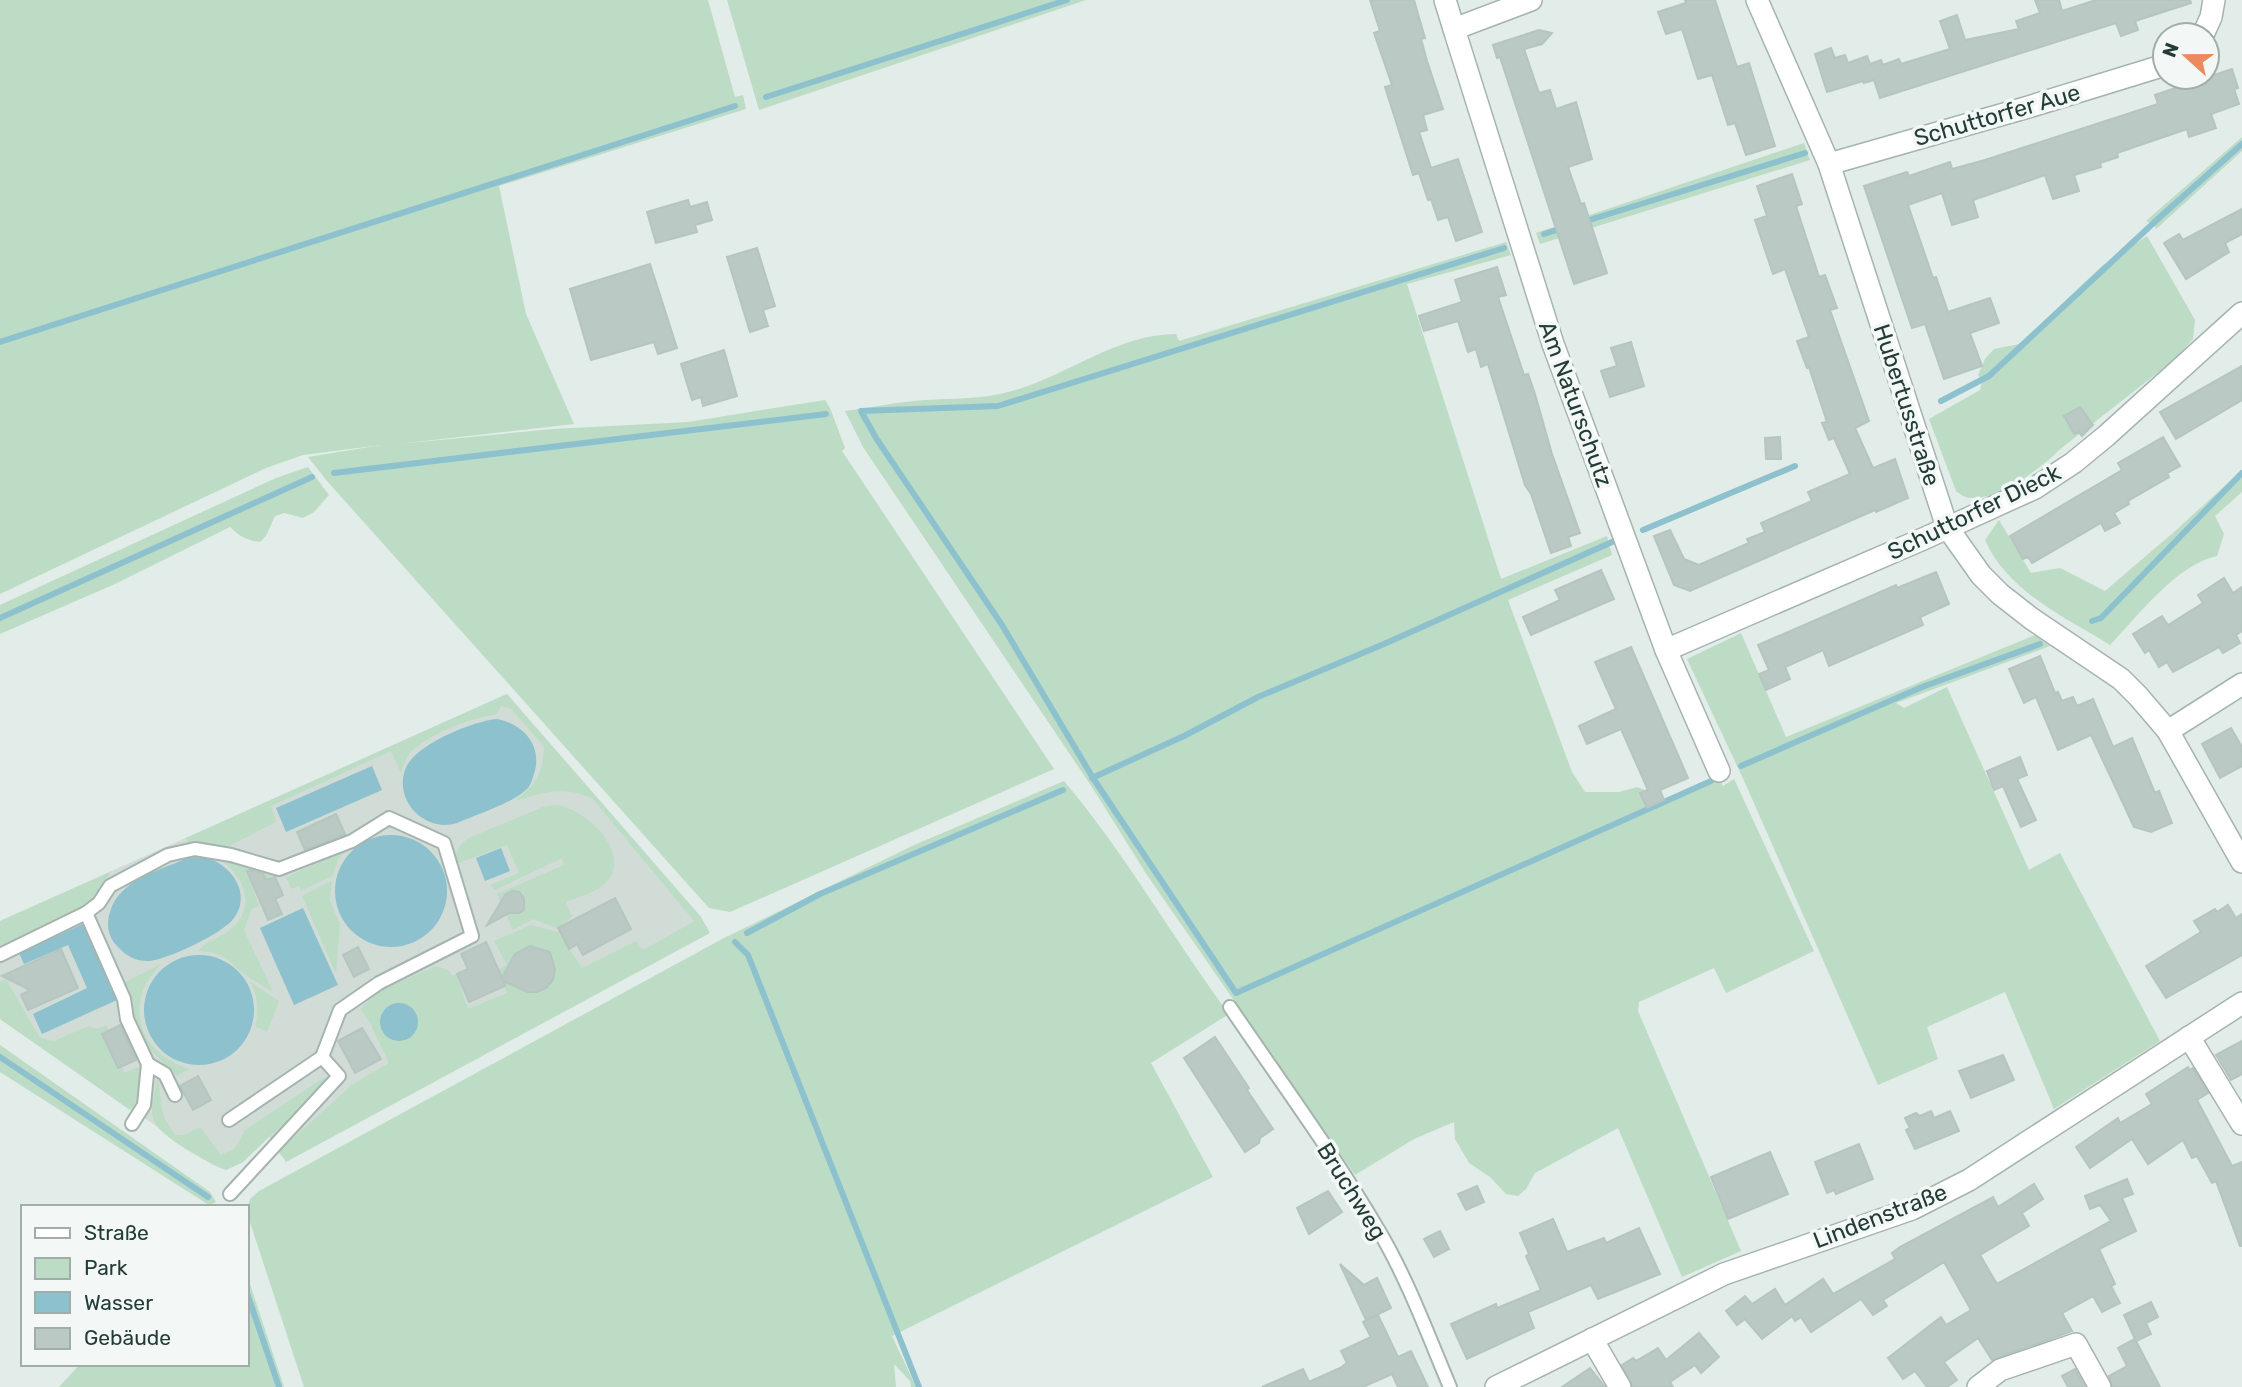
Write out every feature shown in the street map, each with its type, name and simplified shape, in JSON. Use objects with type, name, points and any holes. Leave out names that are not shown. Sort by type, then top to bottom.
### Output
[{"type":"street","name":"Am Naturschutz","points":[[1445,0],[1553,344],[1666,650],[1719,771]]},
{"type":"street","points":[[1454,29],[1531,0]]},
{"type":"street","name":"Hubertusstraße","points":[[1757,0],[1829,164],[1947,527],[1981,575],[2000,594],[2121,679],[2168,731],[2242,862]]},
{"type":"street","points":[[2209,21],[2214,0]]},
{"type":"street","name":"Schuttorfer Aue","points":[[1829,164],[2151,69]]},
{"type":"street","name":"Schuttorfer Dieck","points":[[1666,650],[2035,488],[2065,469],[2106,436],[2242,313]]},
{"type":"street","points":[[2168,731],[2242,684]]},
{"type":"street","name":"Lindenstraße","points":[[1496,1387],[1724,1274],[1912,1209],[1969,1180],[2242,1003]]},
{"type":"street","points":[[2189,1037],[2242,1124]]},
{"type":"street","points":[[1592,1339],[1620,1387]]},
{"type":"street","points":[[1978,1387],[2000,1370],[2076,1344],[2099,1387]]},
{"type":"lane","points":[[0,955],[86,913],[99,903],[110,886],[168,855],[195,849],[231,855],[279,869],[352,841],[389,818],[444,843],[472,936],[379,983],[340,1010],[322,1058],[229,1120]]},
{"type":"lane","points":[[86,913],[124,999],[127,1019],[148,1064],[144,1105],[132,1124]]},
{"type":"lane","name":"Bruchweg","points":[[1230,1007],[1344,1174],[1380,1233],[1416,1306],[1450,1387]]},
{"type":"lane","points":[[230,1194],[339,1076],[322,1058]]},
{"type":"lane","points":[[148,1064],[165,1074],[175,1095]]},
{"type":"shaded area","points":[[507,694],[701,917],[282,1157],[269,1137],[243,1162],[226,1170],[213,1165],[0,1019],[0,921]]},
{"type":"green space","points":[[0,0],[708,0],[735,97],[743,95],[746,109],[499,186],[526,314],[574,424],[398,444],[553,429],[688,422],[825,400],[845,448],[842,451],[1054,769],[730,912],[709,908],[308,457],[381,445],[303,455],[266,468],[0,594]]},
{"type":"green space","points":[[727,0],[1086,0],[759,110]]},
{"type":"green space","points":[[2242,137],[2242,151],[2156,229],[2146,221]]},
{"type":"green space","points":[[1804,143],[1810,160],[1540,244],[1536,233]]},
{"type":"green space","points":[[2147,236],[2195,320],[2193,339],[2175,359],[2031,474],[1993,494],[1969,498],[1960,494],[1956,491],[1929,419],[1980,390],[1982,382],[1978,375],[1985,359],[1994,349],[2019,344],[2103,265]]},
{"type":"green space","points":[[1506,242],[1511,255],[1407,284],[1501,579],[1607,536],[1612,555],[1508,600],[1572,772],[1585,792],[1619,792],[1637,787],[1647,791],[1658,805],[1718,776],[1723,786],[1734,779],[1814,951],[1726,993],[1714,968],[1639,1002],[1638,1011],[1741,1251],[1682,1277],[1618,1128],[1535,1173],[1526,1189],[1518,1196],[1506,1194],[1490,1177],[1469,1163],[1455,1139],[1454,1122],[1414,1139],[1355,1175],[1147,875],[1092,787],[863,447],[845,411],[905,402],[1000,394],[1044,380],[1130,342],[1176,334],[1179,341]]},
{"type":"green space","points":[[308,467],[329,495],[314,512],[303,518],[284,513],[275,516],[266,536],[260,542],[243,537],[230,527],[115,584],[0,634],[0,605],[276,478]]},
{"type":"green space","points":[[2242,470],[2242,492],[2215,516],[2224,534],[2217,556],[2187,569],[2173,580],[2110,645],[2023,589],[1995,558],[1985,540],[1999,520],[2031,573],[2060,568],[2105,591]]},
{"type":"green space","points":[[1741,633],[1786,737],[2035,635],[2050,646],[1896,703],[1904,708],[1947,687],[2029,870],[2060,853],[2160,1041],[2054,1109],[2005,992],[1927,1027],[1938,1059],[1878,1085],[1746,785],[1687,659]]},
{"type":"green space","points":[[507,694],[701,917],[710,933],[286,1162],[279,1151],[353,1084],[389,1063],[370,1023],[360,1009],[378,992],[436,966],[450,971],[452,976],[456,974],[468,1009],[507,993],[498,970],[507,965],[494,941],[531,925],[558,932],[582,968],[636,941],[643,950],[694,921],[592,798],[562,791],[515,801],[537,778],[544,746],[510,708],[501,706],[496,715],[464,722],[422,743],[409,754],[401,773],[391,751],[271,806],[276,822],[225,848],[188,843],[186,838]]},
{"type":"green space","points":[[1064,781],[1108,837],[1229,1014],[1151,1063],[1213,1177],[892,1336],[916,1387],[911,1387],[910,1381],[894,1364],[896,1387],[304,1387],[248,1216],[250,1199],[259,1191],[724,938],[912,846]]},
{"type":"green space","points":[[558,805],[580,815],[602,833],[614,856],[614,868],[609,879],[600,887],[566,902],[572,917],[557,928],[533,919],[513,930],[497,894],[564,865],[562,858],[495,890],[490,885],[519,873],[507,845],[456,864],[454,858],[461,844],[469,838],[543,807]]},
{"type":"green space","points":[[346,851],[339,858],[332,876],[301,891],[299,886],[292,889],[286,877]]},
{"type":"green space","points":[[222,861],[274,875],[252,886],[259,906],[252,909],[244,930],[273,992],[248,977],[222,956],[199,951],[236,924],[245,906],[243,887]]},
{"type":"green space","points":[[110,872],[104,891],[90,904],[0,946],[0,921]]},
{"type":"green space","points":[[332,881],[330,901],[340,924],[336,974],[302,896]]},
{"type":"green space","points":[[161,964],[144,987],[140,1018],[148,1040],[156,1050],[166,1058],[190,1069],[177,1076],[143,1043],[132,1017],[132,999],[125,982]]},
{"type":"green space","points":[[6,979],[40,1038],[54,1041],[88,1026],[97,1029],[106,1025],[124,1073],[141,1066],[141,1089],[130,1110],[0,1019],[0,982]]},
{"type":"green space","points":[[250,982],[279,1001],[267,1032],[255,1026],[257,1004]]},
{"type":"green space","points":[[0,1045],[210,1192],[216,1202],[209,1205],[0,1072]]},
{"type":"green space","points":[[158,1077],[163,1115],[175,1135],[184,1135],[200,1127],[221,1155],[235,1148],[245,1130],[325,1077],[322,1093],[243,1162],[226,1170],[186,1149],[158,1127],[152,1111]]},
{"type":"green space","points":[[248,1278],[284,1387],[59,1387],[78,1366],[248,1366]]},
{"type":"water","points":[[497,719],[523,731],[533,746],[536,764],[528,787],[503,804],[457,823],[434,823],[415,812],[404,793],[405,770],[410,761],[431,743],[459,729]]},
{"type":"water","points":[[372,766],[382,790],[286,832],[276,808]]},
{"type":"water","points":[[391,835],[412,840],[430,852],[442,870],[447,891],[442,912],[430,930],[412,942],[391,947],[370,942],[352,930],[340,912],[335,891],[340,870],[352,852],[370,840]]},
{"type":"water","points":[[501,848],[510,871],[485,881],[476,858]]},
{"type":"water","points":[[194,857],[215,861],[234,878],[241,894],[241,902],[234,918],[208,938],[169,956],[145,961],[120,950],[112,939],[108,926],[115,901],[122,892],[141,878]]},
{"type":"water","points":[[303,908],[338,985],[294,1005],[260,928]]},
{"type":"water","points":[[83,924],[117,1000],[42,1034],[33,1014],[87,988],[68,945],[24,964],[19,953]]},
{"type":"water","points":[[199,955],[220,959],[238,971],[250,989],[254,1010],[250,1031],[238,1049],[220,1061],[199,1065],[178,1061],[160,1049],[148,1031],[144,1010],[148,989],[160,971],[178,959]]},
{"type":"water","points":[[399,1003],[412,1009],[418,1022],[412,1035],[399,1041],[386,1035],[380,1022],[386,1009]]},
{"type":"building","points":[[1370,0],[1414,0],[1425,38],[1421,39],[1443,109],[1423,115],[1427,130],[1419,132],[1431,168],[1458,159],[1482,232],[1456,241],[1448,217],[1438,220],[1419,173],[1413,175],[1385,87],[1392,85],[1374,33],[1380,31]]},
{"type":"building","points":[[1685,0],[1715,0],[1737,67],[1749,63],[1775,146],[1746,155],[1735,123],[1728,125],[1712,75],[1698,79],[1682,29],[1666,34],[1658,12],[1686,3]]},
{"type":"building","points":[[2035,0],[2059,0],[2062,11],[2096,0],[2190,0],[2191,3],[2135,21],[2138,30],[2121,36],[2116,23],[1880,98],[1874,80],[1827,92],[1815,54],[1831,48],[1835,58],[1845,55],[1848,63],[1867,56],[1870,64],[1881,60],[1883,65],[1899,59],[1901,64],[1950,49],[1940,21],[1957,15],[1965,40],[2019,29],[2016,21],[2040,13]]},
{"type":"building","points":[[1539,30],[1552,33],[1542,44],[1524,49],[1539,93],[1550,90],[1556,109],[1576,102],[1592,159],[1568,167],[1581,204],[1584,203],[1607,273],[1574,284],[1500,57],[1497,58],[1493,45]]},
{"type":"building","points":[[2232,69],[2238,88],[2234,89],[2239,104],[2211,114],[2216,128],[2189,137],[2187,129],[2117,153],[2118,157],[2100,163],[2101,167],[2074,175],[2079,191],[2053,199],[2045,175],[1973,200],[1978,217],[1952,225],[1942,193],[1908,205],[1933,278],[1936,277],[1948,312],[1990,298],[1999,323],[1970,333],[1982,366],[1944,379],[1925,324],[1912,328],[1864,186],[1907,172],[1909,176],[1950,162],[1952,169],[1985,160],[2158,104],[2155,95],[2167,91],[2221,91],[2221,73]]},
{"type":"building","points":[[1792,174],[1802,204],[1796,206],[1819,277],[1825,275],[1837,308],[1830,310],[1869,421],[1855,428],[1873,468],[1895,459],[1908,498],[1690,591],[1674,585],[1654,536],[1670,530],[1684,559],[1699,565],[1749,543],[1747,539],[1765,532],[1761,523],[1812,501],[1808,492],[1850,474],[1834,438],[1829,440],[1822,423],[1827,422],[1809,367],[1807,368],[1797,341],[1809,337],[1785,269],[1773,274],[1755,220],[1767,216],[1757,186]]},
{"type":"building","points":[[688,200],[690,207],[707,202],[712,220],[695,225],[697,232],[656,243],[647,212]]},
{"type":"building","points":[[2242,209],[2242,234],[2225,243],[2229,252],[2186,279],[2164,243],[2179,234],[2183,240]]},
{"type":"building","points":[[757,248],[775,306],[763,310],[768,326],[750,332],[727,257]]},
{"type":"building","points":[[650,264],[677,348],[658,354],[654,342],[591,360],[570,289]]},
{"type":"building","points":[[1497,267],[1506,295],[1498,297],[1524,375],[1528,374],[1535,394],[1552,454],[1580,533],[1568,537],[1571,546],[1551,553],[1531,494],[1525,485],[1488,364],[1481,367],[1476,349],[1468,352],[1458,321],[1424,331],[1419,316],[1462,302],[1455,280]]},
{"type":"building","points":[[1631,342],[1644,386],[1610,397],[1601,371],[1617,366],[1611,348]]},
{"type":"building","points":[[724,350],[737,396],[703,406],[701,397],[692,400],[681,364]]},
{"type":"building","points":[[2242,366],[2242,400],[2176,439],[2160,412]]},
{"type":"building","points":[[2080,407],[2093,425],[2082,436],[2079,432],[2074,434],[2064,416]]},
{"type":"building","points":[[1780,437],[1781,459],[1766,459],[1765,438]]},
{"type":"building","points":[[2163,437],[2180,466],[2167,473],[2169,477],[2128,501],[2129,504],[2114,513],[2120,523],[2105,531],[2101,523],[2032,563],[2028,557],[2023,559],[2010,536],[2122,470],[2118,463]]},
{"type":"building","points":[[1601,570],[1614,599],[1531,635],[1523,617],[1560,600],[1555,590]]},
{"type":"building","points":[[1936,572],[1949,604],[1920,617],[1923,625],[1829,666],[1823,650],[1785,667],[1790,679],[1766,690],[1759,674],[1769,670],[1758,645],[1896,585],[1897,588]]},
{"type":"building","points":[[2224,578],[2233,593],[2242,587],[2242,631],[2236,635],[2240,643],[2223,653],[2219,647],[2173,672],[2167,662],[2159,667],[2149,650],[2145,653],[2133,634],[2162,616],[2168,625],[2203,603],[2198,595]]},
{"type":"building","points":[[1631,647],[1688,778],[1660,790],[1664,800],[1647,808],[1640,793],[1648,790],[1621,729],[1587,744],[1579,726],[1616,709],[1595,662]]},
{"type":"building","points":[[2040,656],[2055,693],[2058,692],[2062,701],[2073,697],[2077,706],[2093,699],[2113,747],[2132,738],[2155,793],[2159,791],[2172,823],[2151,832],[2134,827],[2091,735],[2058,750],[2036,697],[2024,703],[2009,669]]},
{"type":"building","points":[[2231,728],[2242,747],[2242,766],[2220,778],[2202,744]]},
{"type":"building","points":[[2020,757],[2027,775],[2017,779],[2036,820],[2021,827],[2003,786],[1994,790],[1987,771]]},
{"type":"building","points":[[336,814],[345,834],[305,850],[297,832]]},
{"type":"building","points":[[247,871],[263,874],[266,880],[275,877],[283,895],[275,899],[282,914],[268,920]]},
{"type":"building","points":[[512,891],[519,892],[524,898],[524,910],[509,913],[487,925],[505,895]]},
{"type":"building","points":[[615,898],[631,929],[583,955],[577,944],[569,949],[558,928]]},
{"type":"building","points":[[2228,905],[2236,918],[2242,914],[2242,955],[2166,998],[2146,966],[2201,932],[2194,921]]},
{"type":"building","points":[[486,942],[502,978],[515,954],[530,946],[550,952],[555,969],[553,980],[546,988],[537,992],[528,992],[503,981],[505,986],[469,1002],[457,974],[468,969],[461,954]]},
{"type":"building","points":[[358,947],[369,969],[354,977],[343,955]]},
{"type":"building","points":[[61,949],[78,988],[28,1010],[21,995],[30,990],[2,976]]},
{"type":"building","points":[[120,1025],[136,1060],[118,1068],[102,1034]]},
{"type":"building","points":[[362,1028],[381,1059],[355,1073],[338,1041]]},
{"type":"building","points":[[1215,1037],[1273,1129],[1245,1152],[1184,1058]]},
{"type":"building","points":[[2242,1041],[2242,1074],[2231,1080],[2216,1055]]},
{"type":"building","points":[[2003,1055],[2014,1080],[1971,1098],[1959,1071]]},
{"type":"building","points":[[2188,1067],[2190,1070],[2193,1068],[2208,1093],[2197,1100],[2232,1166],[2242,1162],[2242,1246],[2216,1181],[2212,1183],[2197,1156],[2192,1158],[2183,1140],[2148,1164],[2132,1139],[2090,1168],[2076,1147],[2118,1118],[2120,1123],[2152,1104],[2146,1094]]},
{"type":"building","points":[[198,1076],[211,1100],[193,1110],[180,1086]]},
{"type":"building","points":[[1931,1111],[1934,1118],[1950,1111],[1959,1131],[1915,1149],[1906,1130],[1910,1128],[1905,1118]]},
{"type":"building","points":[[1859,1144],[1873,1179],[1836,1194],[1834,1190],[1827,1193],[1815,1162]]},
{"type":"building","points":[[1770,1152],[1788,1194],[1728,1219],[1711,1177]]},
{"type":"building","points":[[2127,1179],[2133,1194],[2122,1198],[2136,1231],[2099,1249],[2115,1284],[2111,1286],[2120,1303],[2102,1312],[2093,1296],[2062,1313],[2072,1331],[1992,1360],[1978,1338],[1944,1362],[1957,1380],[1947,1387],[1927,1387],[1915,1371],[1903,1379],[1888,1358],[1941,1317],[1946,1325],[1971,1310],[1944,1262],[1883,1300],[1887,1306],[1873,1315],[1861,1299],[1811,1332],[1801,1317],[1795,1321],[1792,1316],[1762,1339],[1745,1319],[1737,1325],[1726,1311],[1745,1296],[1752,1304],[1775,1289],[1785,1305],[1823,1279],[1833,1294],[1895,1259],[1892,1253],[1900,1247],[1993,1197],[1998,1207],[2034,1184],[2043,1199],[2022,1213],[2029,1226],[1980,1255],[1997,1284],[2111,1221],[2100,1205],[2090,1209],[2085,1196]]},
{"type":"building","points":[[1477,1186],[1484,1202],[1466,1210],[1458,1194]]},
{"type":"building","points":[[1328,1191],[1342,1212],[1309,1234],[1297,1208]]},
{"type":"building","points":[[1553,1219],[1567,1252],[1604,1238],[1606,1243],[1639,1228],[1660,1274],[1598,1299],[1591,1285],[1528,1312],[1534,1328],[1467,1359],[1451,1324],[1496,1304],[1497,1308],[1541,1290],[1526,1256],[1529,1254],[1520,1233]]},
{"type":"building","points":[[1440,1231],[1449,1249],[1434,1257],[1424,1239]]},
{"type":"building","points":[[1340,1264],[1364,1285],[1377,1278],[1391,1308],[1366,1320]]},
{"type":"building","points":[[2151,1302],[2158,1317],[2146,1323],[2151,1334],[2136,1341],[2160,1387],[2113,1387],[2109,1376],[2127,1366],[2118,1348],[2135,1339],[2124,1315]]},
{"type":"building","points":[[1378,1315],[1398,1357],[1411,1351],[1428,1387],[1398,1387],[1392,1374],[1363,1387],[1262,1387],[1303,1369],[1309,1382],[1340,1368],[1347,1363],[1341,1351],[1371,1337],[1363,1322]]},
{"type":"building","points":[[1699,1333],[1719,1357],[1701,1373],[1695,1365],[1670,1382],[1673,1387],[1633,1387],[1622,1365],[1633,1358],[1636,1361],[1658,1348],[1666,1360]]},
{"type":"building","points":[[1590,1368],[1605,1387],[1562,1387]]},
{"type":"building","points":[[2075,1369],[2085,1387],[2068,1387],[2062,1376]]},
{"type":"waterway","points":[[766,97],[1067,0]]},
{"type":"waterway","points":[[0,342],[735,106]]},
{"type":"waterway","points":[[1941,401],[1989,376],[2242,144]]},
{"type":"waterway","points":[[1583,222],[1805,153]]},
{"type":"waterway","points":[[1544,234],[1563,228]]},
{"type":"waterway","points":[[1504,248],[998,406],[861,411],[876,438],[1002,625],[1093,778],[1236,993],[1711,781]]},
{"type":"waterway","points":[[334,473],[826,414]]},
{"type":"waterway","points":[[1643,530],[1795,466]]},
{"type":"waterway","points":[[2092,621],[2101,618],[2242,473]]},
{"type":"waterway","points":[[0,618],[312,477]]},
{"type":"waterway","points":[[1092,778],[1184,736],[1258,697],[1612,542]]},
{"type":"waterway","points":[[1741,766],[1922,687],[2040,644]]},
{"type":"waterway","points":[[747,933],[820,894],[1063,790]]},
{"type":"waterway","points":[[735,942],[748,955],[919,1387]]},
{"type":"waterway","points":[[0,1057],[208,1197]]},
{"type":"waterway","points":[[248,1296],[279,1387]]}]
